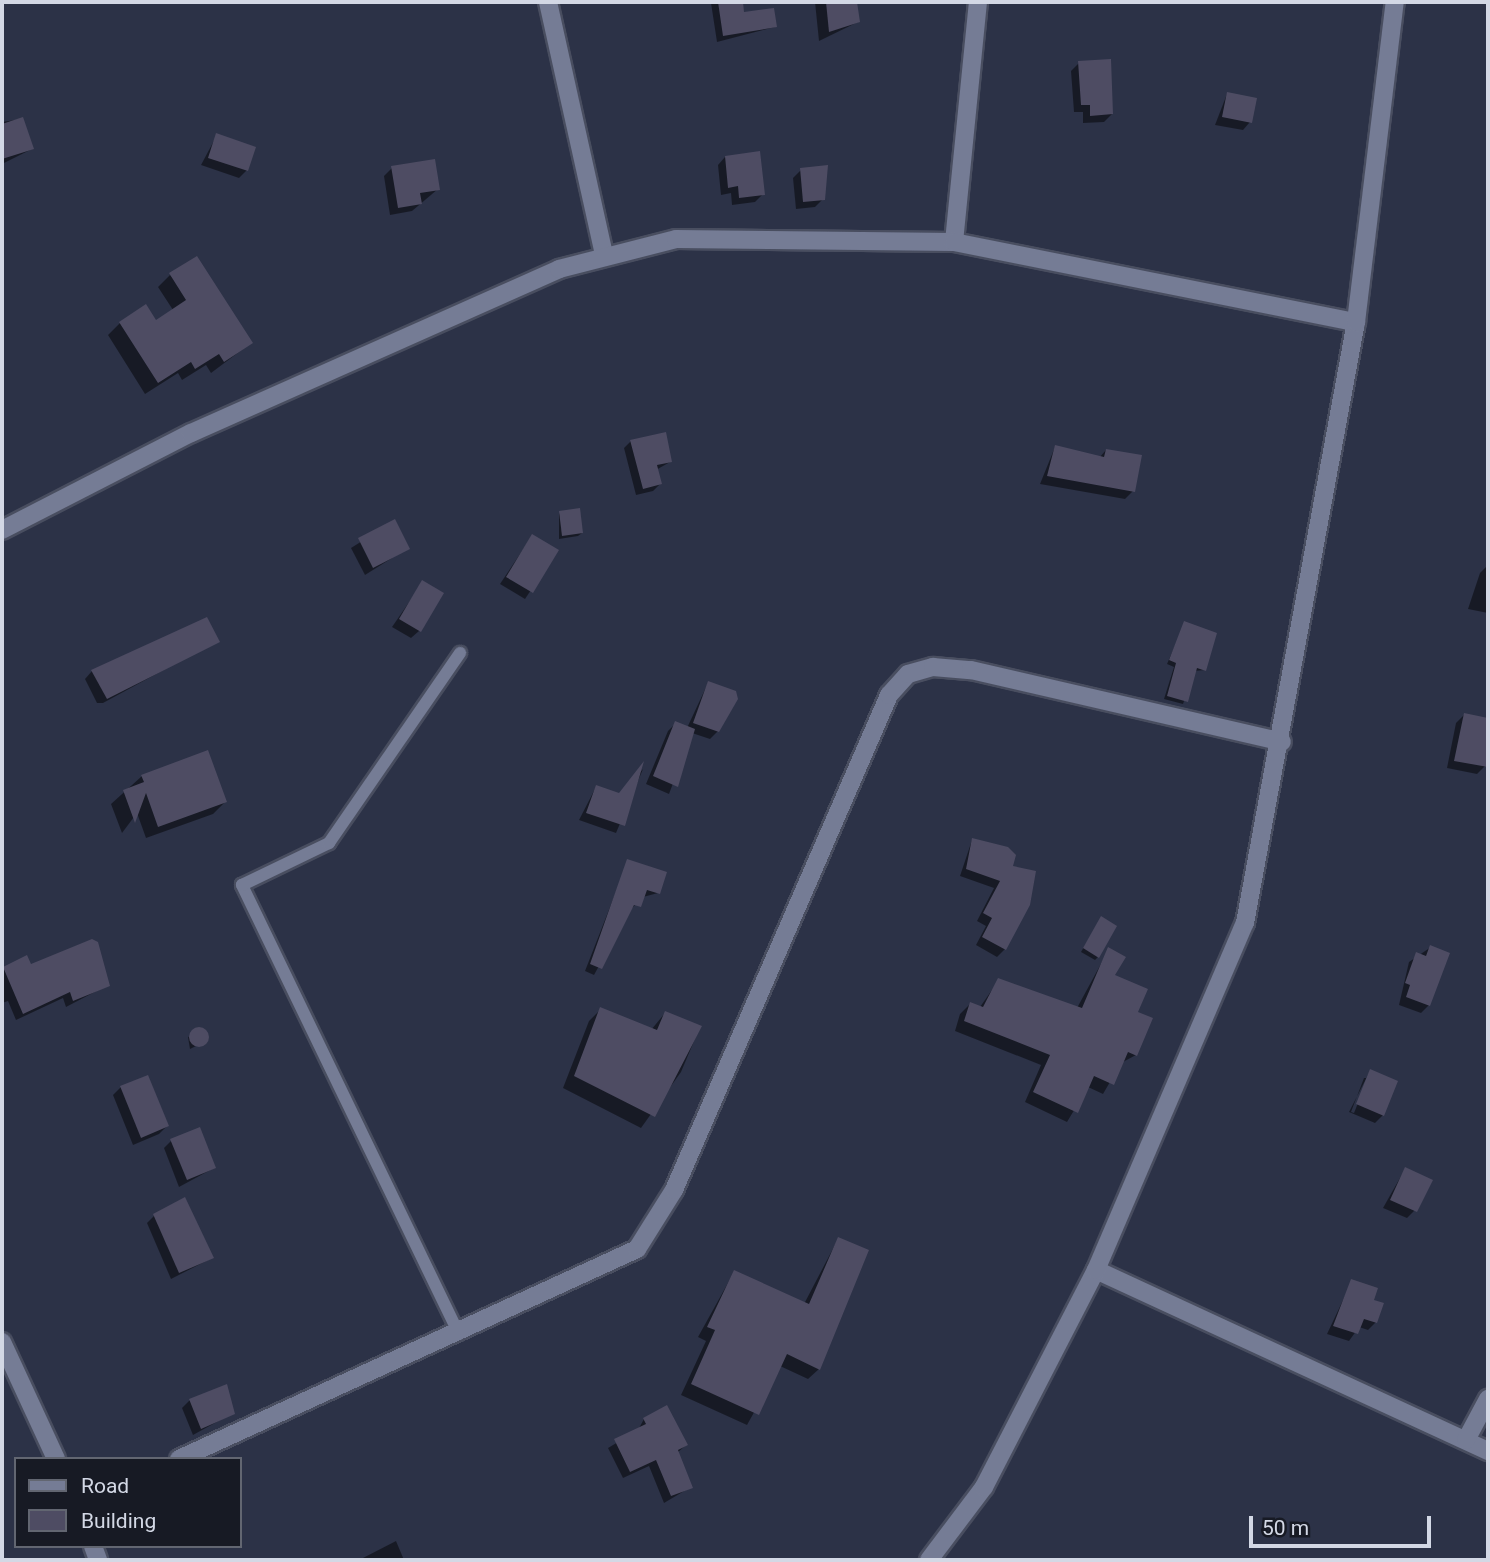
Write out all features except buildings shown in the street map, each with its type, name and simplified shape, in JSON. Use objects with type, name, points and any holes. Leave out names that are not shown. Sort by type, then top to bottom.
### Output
[{"type":"street","points":[[548,2],[604,254]]},
{"type":"street","points":[[954,242],[978,2]]},
{"type":"street","points":[[929,1560],[984,1487],[1097,1270],[1148,1142],[1229,972],[1253,888],[1282,742],[1356,321],[1395,2]]},
{"type":"street","points":[[2,529],[202,428],[604,254],[676,239],[954,242],[1356,321]]},
{"type":"street","points":[[183,1457],[459,1334],[636,1249],[674,1190],[889,695],[908,674],[933,667],[971,670],[1282,742]]},
{"type":"street","points":[[1097,1270],[1488,1451]]},
{"type":"street","points":[[2,1342],[55,1457]]},
{"type":"street","points":[[1466,1440],[1488,1399]]},
{"type":"lane","points":[[459,1334],[242,885],[329,843],[460,653]]}]
